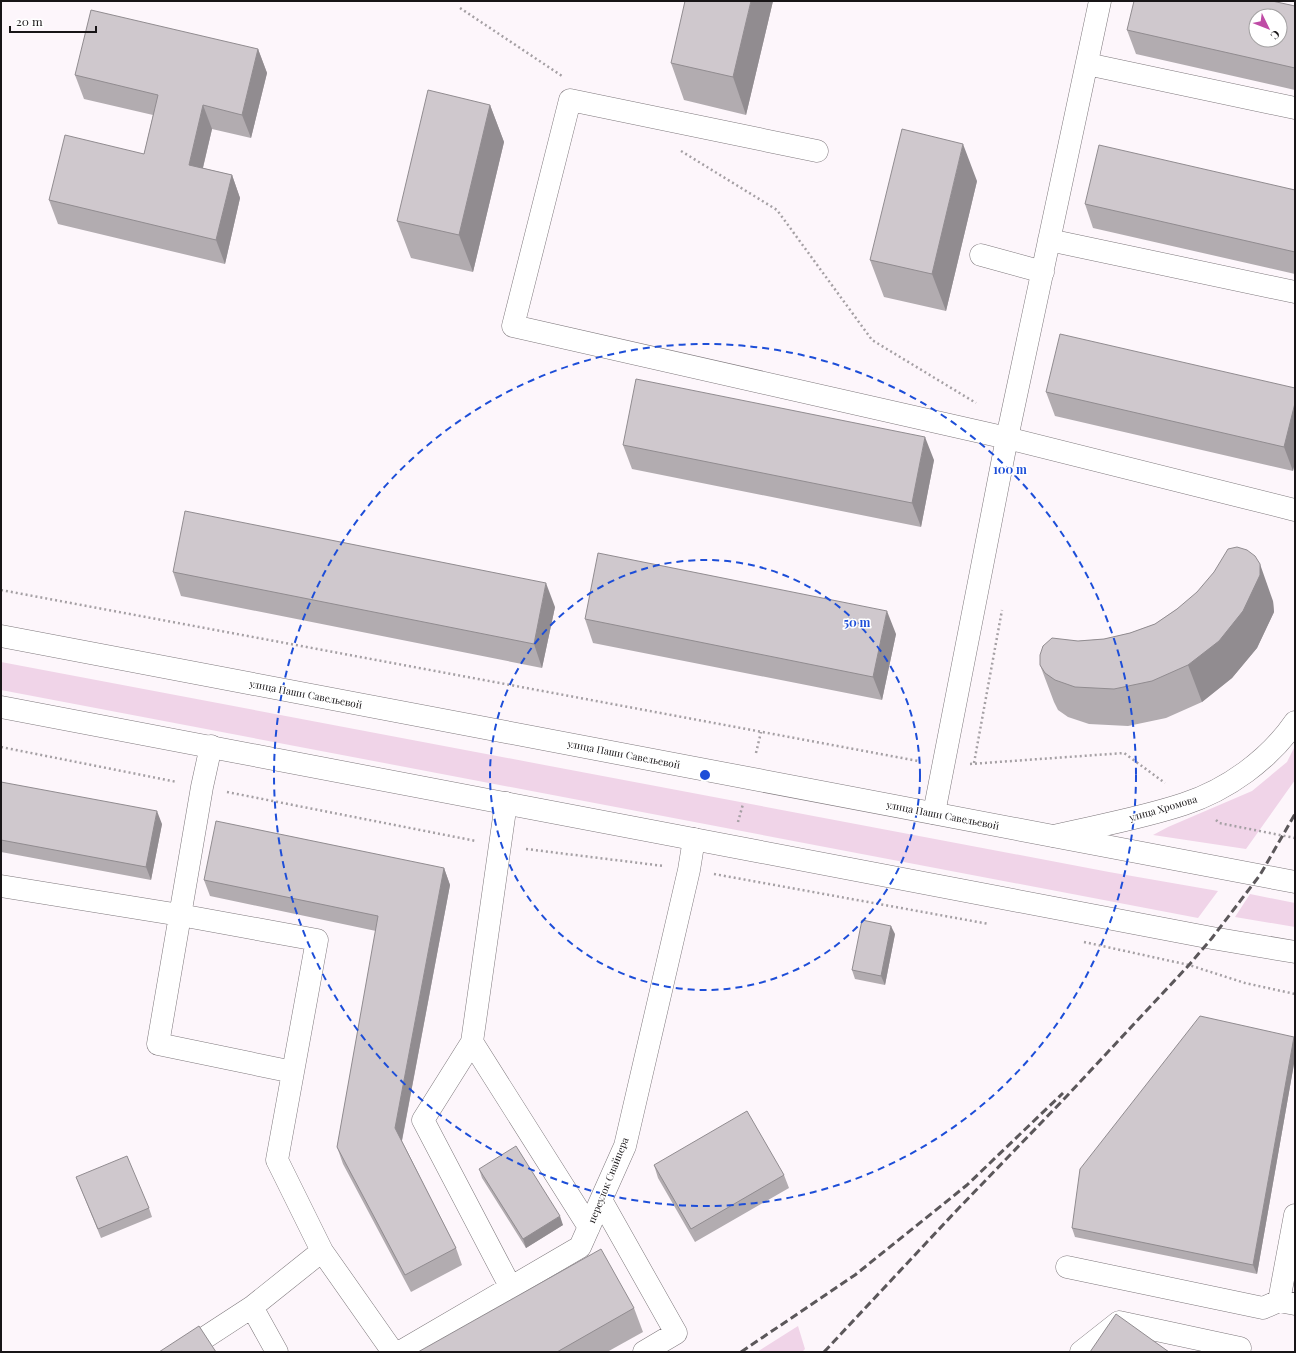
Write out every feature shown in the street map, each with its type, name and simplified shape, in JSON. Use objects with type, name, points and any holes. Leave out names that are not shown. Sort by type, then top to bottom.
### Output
[{"type":"main road","points":[[934,813],[1009,431],[1100,1]]},
{"type":"main road","points":[[1087,64],[1295,108]]},
{"type":"main road","points":[[817,151],[570,100],[513,326],[1009,431],[1295,510]]},
{"type":"main road","points":[[1049,240],[1295,292]]},
{"type":"main road","points":[[981,254],[1043,272]]},
{"type":"main road","name":"улица Паши Савельевой","points":[[1,636],[1295,882]]},
{"type":"main road","points":[[1,707],[1197,935],[1295,952]]},
{"type":"main road","name":"улица Хромова","points":[[1054,836],[1158,811],[1190,802],[1209,794],[1232,781],[1253,766],[1273,748],[1295,722]]},
{"type":"main road","points":[[211,746],[202,787],[158,1044],[293,1072]]},
{"type":"main road","points":[[506,803],[472,1042],[423,1120],[511,1288]]},
{"type":"main road","name":"переулок Снайпера","points":[[400,1352],[580,1247],[625,1146],[689,870],[694,839]]},
{"type":"main road","points":[[1,886],[180,915],[318,940],[277,1160],[322,1251],[393,1352]]},
{"type":"main road","points":[[472,1042],[589,1227]]},
{"type":"main road","points":[[601,1200],[676,1333],[644,1352]]},
{"type":"main road","points":[[1067,1267],[1263,1308],[1287,1302],[1295,1215]]},
{"type":"main road","points":[[183,1352],[252,1306],[322,1251]]},
{"type":"main road","points":[[252,1306],[277,1352]]},
{"type":"main road","points":[[1081,1352],[1118,1322],[1246,1351]]},
{"type":"path","points":[[460,8],[566,78]]},
{"type":"path","points":[[678,149],[777,210],[872,340],[1009,431]]},
{"type":"path","points":[[1,590],[943,766],[1124,753],[1219,823],[1295,838]]},
{"type":"path","points":[[1,747],[499,845],[689,870],[992,925]]},
{"type":"path","points":[[1077,941],[1189,965],[1245,983],[1295,994]]},
{"type":"shaded area","points":[[1,662],[1109,872],[1218,891],[1198,918],[1,690]]},
{"type":"shaded area","points":[[1295,746],[1295,780],[1246,849],[1153,835],[1168,827],[1252,791],[1287,762]]},
{"type":"shaded area","points":[[1250,894],[1295,903],[1295,927],[1235,917]]},
{"type":"shaded area","points":[[798,1326],[805,1349],[802,1352],[757,1352]]},
{"type":"building","points":[[685,1],[751,1],[733,77],[671,63]]},
{"type":"building","points":[[1134,1],[1272,1],[1295,6],[1295,68],[1127,30]]},
{"type":"building","points":[[91,10],[258,49],[242,115],[203,105],[189,165],[232,175],[216,240],[49,200],[65,135],[144,154],[158,95],[75,75]]},
{"type":"building","points":[[428,90],[490,105],[459,235],[397,221]]},
{"type":"building","points":[[902,129],[963,144],[932,274],[870,260]]},
{"type":"building","points":[[1099,145],[1295,190],[1295,252],[1085,204]]},
{"type":"building","points":[[1060,334],[1295,388],[1295,403],[1284,447],[1046,392]]},
{"type":"building","points":[[636,379],[925,437],[912,503],[623,445]]},
{"type":"building","points":[[185,511],[546,583],[534,644],[173,572]]},
{"type":"building","points":[[1237,547],[1247,550],[1255,556],[1260,564],[1260,575],[1243,611],[1219,641],[1188,665],[1152,681],[1114,689],[1075,687],[1055,680],[1045,673],[1040,665],[1040,655],[1043,646],[1052,638],[1078,641],[1104,639],[1130,633],[1155,624],[1177,609],[1197,592],[1214,572],[1228,549]]},
{"type":"building","points":[[598,553],[887,611],[873,677],[585,619]]},
{"type":"building","points":[[1,782],[157,811],[146,867],[1,840]]},
{"type":"building","points":[[216,821],[444,868],[395,1128],[456,1248],[405,1275],[337,1147],[378,916],[204,880]]},
{"type":"building","points":[[862,920],[891,926],[881,976],[852,970]]},
{"type":"building","points":[[1200,1016],[1294,1037],[1253,1265],[1072,1228],[1080,1169]]},
{"type":"building","points":[[747,1111],[784,1175],[691,1229],[654,1165]]},
{"type":"building","points":[[516,1146],[560,1216],[523,1239],[479,1169]]},
{"type":"building","points":[[127,1156],[149,1208],[98,1229],[76,1177]]},
{"type":"building","points":[[601,1249],[634,1308],[557,1352],[418,1352]]},
{"type":"building","points":[[1116,1314],[1169,1352],[1090,1352]]},
{"type":"building","points":[[199,1326],[216,1352],[159,1352]]},
{"type":"railway","points":[[824,1352],[1189,965],[1212,938],[1260,875],[1295,814]]},
{"type":"railway","points":[[741,1352],[855,1275],[967,1185],[1063,1093]]}]
